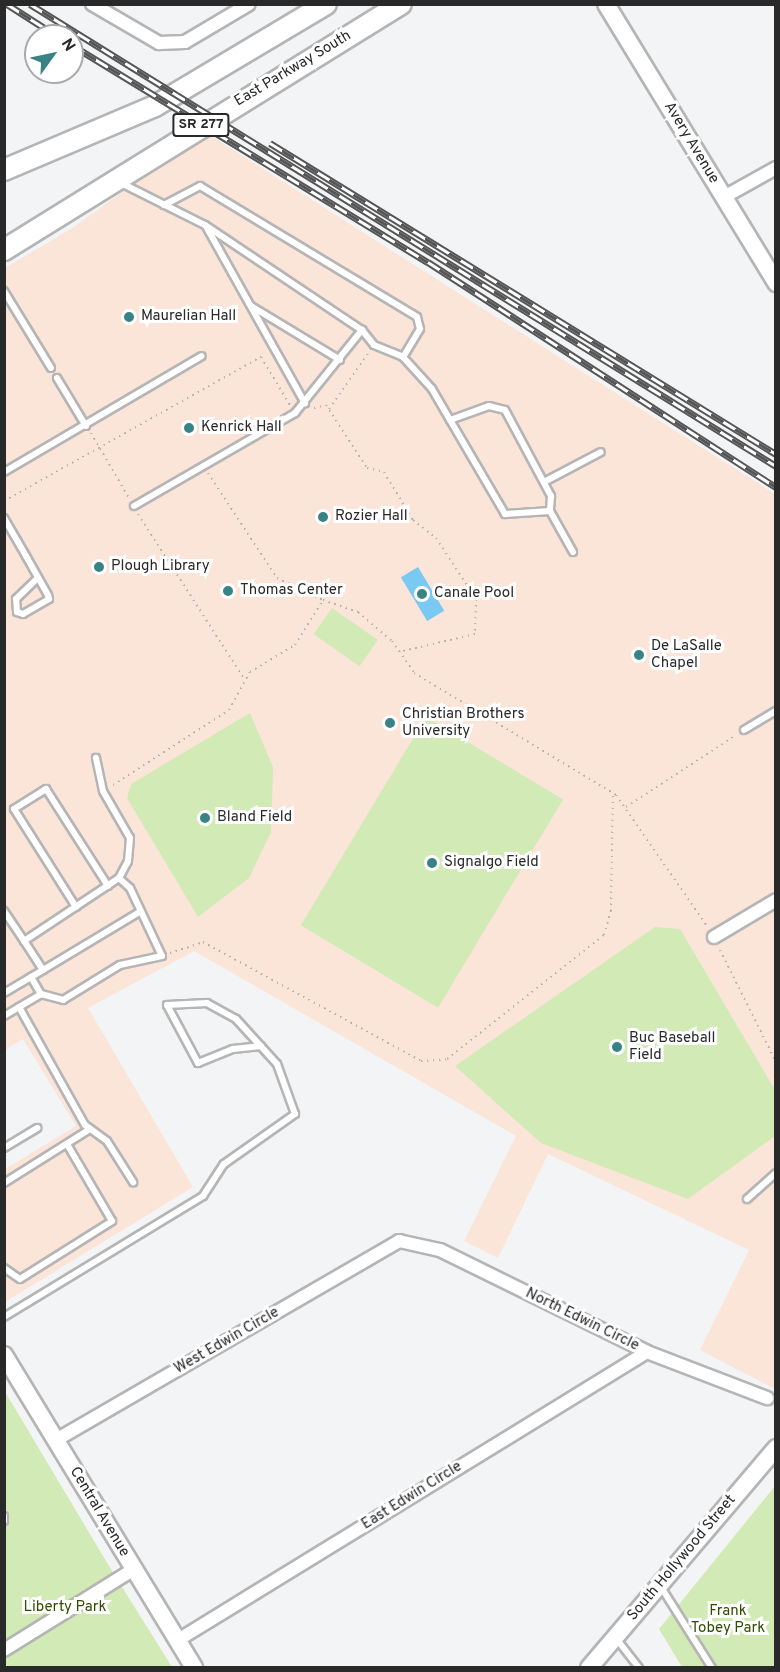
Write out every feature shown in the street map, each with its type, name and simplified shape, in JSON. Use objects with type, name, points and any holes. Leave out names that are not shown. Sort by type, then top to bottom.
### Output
[{"type":"main road","name":"SR 277","points":[[4,170],[155,106],[326,4]]},
{"type":"main road","name":"East Parkway South","points":[[4,250],[112,179],[401,4]]},
{"type":"main road","name":"Avery Avenue","points":[[606,4],[776,283]]},
{"type":"main road","name":"Central Avenue","points":[[4,1355],[195,1668]]},
{"type":"main road","name":"South Hollywood Street","points":[[589,1668],[776,1448]]},
{"type":"street","points":[[92,4],[159,43],[185,42],[249,5]]},
{"type":"street","points":[[724,197],[776,168]]},
{"type":"street","points":[[714,937],[776,900]]},
{"type":"street","name":"North Edwin Circle","points":[[399,1241],[441,1250],[647,1352],[767,1398]]},
{"type":"street","name":"West Edwin Circle","points":[[56,1440],[399,1241]]},
{"type":"street","name":"East Edwin Circle","points":[[178,1640],[647,1352]]},
{"type":"street","points":[[4,1650],[134,1569]]},
{"type":"lane","points":[[112,179],[205,225],[362,330],[374,345],[403,357],[432,389],[505,514],[550,511]]},
{"type":"lane","points":[[164,204],[200,186],[417,317],[420,329],[403,357]]},
{"type":"lane","points":[[205,225],[304,403]]},
{"type":"lane","points":[[4,291],[51,368]]},
{"type":"lane","points":[[249,305],[340,360]]},
{"type":"lane","points":[[135,508],[295,413],[362,330]]},
{"type":"lane","points":[[4,472],[202,356]]},
{"type":"lane","points":[[57,378],[86,426]]},
{"type":"lane","points":[[450,420],[499,405],[544,482],[550,511],[573,552]]},
{"type":"lane","points":[[544,482],[601,452]]},
{"type":"lane","points":[[4,518],[38,578],[48,602],[17,612],[16,599],[38,578]]},
{"type":"lane","points":[[744,730],[776,711]]},
{"type":"lane","points":[[24,941],[119,878],[130,838],[103,791],[96,758]]},
{"type":"lane","points":[[76,907],[14,809],[46,789],[108,886]]},
{"type":"lane","points":[[31,977],[41,994],[63,1000],[120,965],[162,956],[141,910],[119,878]]},
{"type":"lane","points":[[4,993],[141,910]]},
{"type":"lane","points":[[4,911],[43,970]]},
{"type":"lane","points":[[4,1016],[41,994]]},
{"type":"lane","points":[[4,1317],[203,1196],[224,1164],[295,1114],[277,1064],[261,1046],[236,1018],[207,1003],[166,1005],[198,1063],[233,1049],[261,1046]]},
{"type":"lane","points":[[19,1007],[90,1129],[107,1140],[134,1182]]},
{"type":"lane","points":[[4,1148],[37,1128]]},
{"type":"lane","points":[[4,1183],[90,1129]]},
{"type":"lane","points":[[4,1268],[15,1280],[20,1279],[112,1221],[67,1144]]},
{"type":"lane","points":[[747,1199],[776,1173]]},
{"type":"lane","points":[[4,1515],[4,1521]]},
{"type":"lane","points":[[660,1584],[712,1668]]},
{"type":"lane","points":[[615,1637],[639,1668]]},
{"type":"path","points":[[328,410],[374,345]]},
{"type":"path","points":[[4,501],[261,357],[295,413],[326,405],[367,468],[384,472],[413,520],[435,538],[476,599],[475,634],[399,652]]},
{"type":"path","points":[[86,426],[135,508],[245,680]]},
{"type":"path","points":[[196,476],[206,470],[277,578],[323,600],[358,612],[399,652],[414,673],[612,793],[626,807],[714,937],[776,1062]]},
{"type":"path","points":[[135,508],[146,505]]},
{"type":"path","points":[[103,791],[229,710],[250,672],[295,645],[323,600]]},
{"type":"path","points":[[626,807],[744,730]]},
{"type":"path","points":[[162,956],[202,942],[421,1061],[447,1059],[604,935],[611,911],[612,793]]},
{"type":"shaded area","name":"Christian Brothers University","points":[[205,132],[775,494],[775,1389],[700,1350],[749,1250],[548,1154],[498,1258],[464,1241],[516,1136],[194,951],[88,1008],[193,1187],[5,1302],[5,1169],[76,1126],[23,1039],[5,1050],[5,268],[74,227]]},
{"type":"green space","points":[[332,608],[378,640],[360,666],[314,634]]},
{"type":"green space","name":"Bland Field","points":[[250,713],[273,767],[271,832],[249,878],[198,917],[127,798],[131,784]]},
{"type":"green space","name":"Signalgo Field","points":[[426,717],[563,799],[438,1008],[301,925]]},
{"type":"green space","name":"Buc Baseball Field","points":[[655,927],[680,929],[775,1090],[775,1136],[688,1199],[541,1143],[455,1066]]},
{"type":"green space","name":"Liberty Park","points":[[4,1390],[112,1571],[172,1667],[5,1667]]},
{"type":"green space","name":"Frank Tobey Park","points":[[775,1486],[775,1667],[682,1667],[659,1629]]},
{"type":"water","name":"Canale Pool","points":[[418,567],[444,611],[427,621],[401,577]]},
{"type":"railway","points":[[7,4],[38,24]]},
{"type":"railway","points":[[30,4],[776,466]]},
{"type":"railway","points":[[84,52],[428,262],[776,487]]},
{"type":"railway","points":[[270,143],[776,454]]},
{"type":"place","name":"Maurelian Hall","points":[[129,317]]},
{"type":"place","name":"Kenrick Hall","points":[[189,428]]},
{"type":"place","name":"Rozier Hall","points":[[323,517]]},
{"type":"place","name":"Plough Library","points":[[99,567]]},
{"type":"place","name":"Thomas Center","points":[[228,591]]},
{"type":"place","name":"Canale Pool","points":[[422,594]]},
{"type":"place","name":"De LaSalle Chapel","points":[[639,655]]},
{"type":"place","name":"Christian Brothers University","points":[[390,723]]},
{"type":"place","name":"Bland Field","points":[[205,818]]},
{"type":"place","name":"Signalgo Field","points":[[432,863]]},
{"type":"place","name":"Buc Baseball Field","points":[[617,1047]]}]
